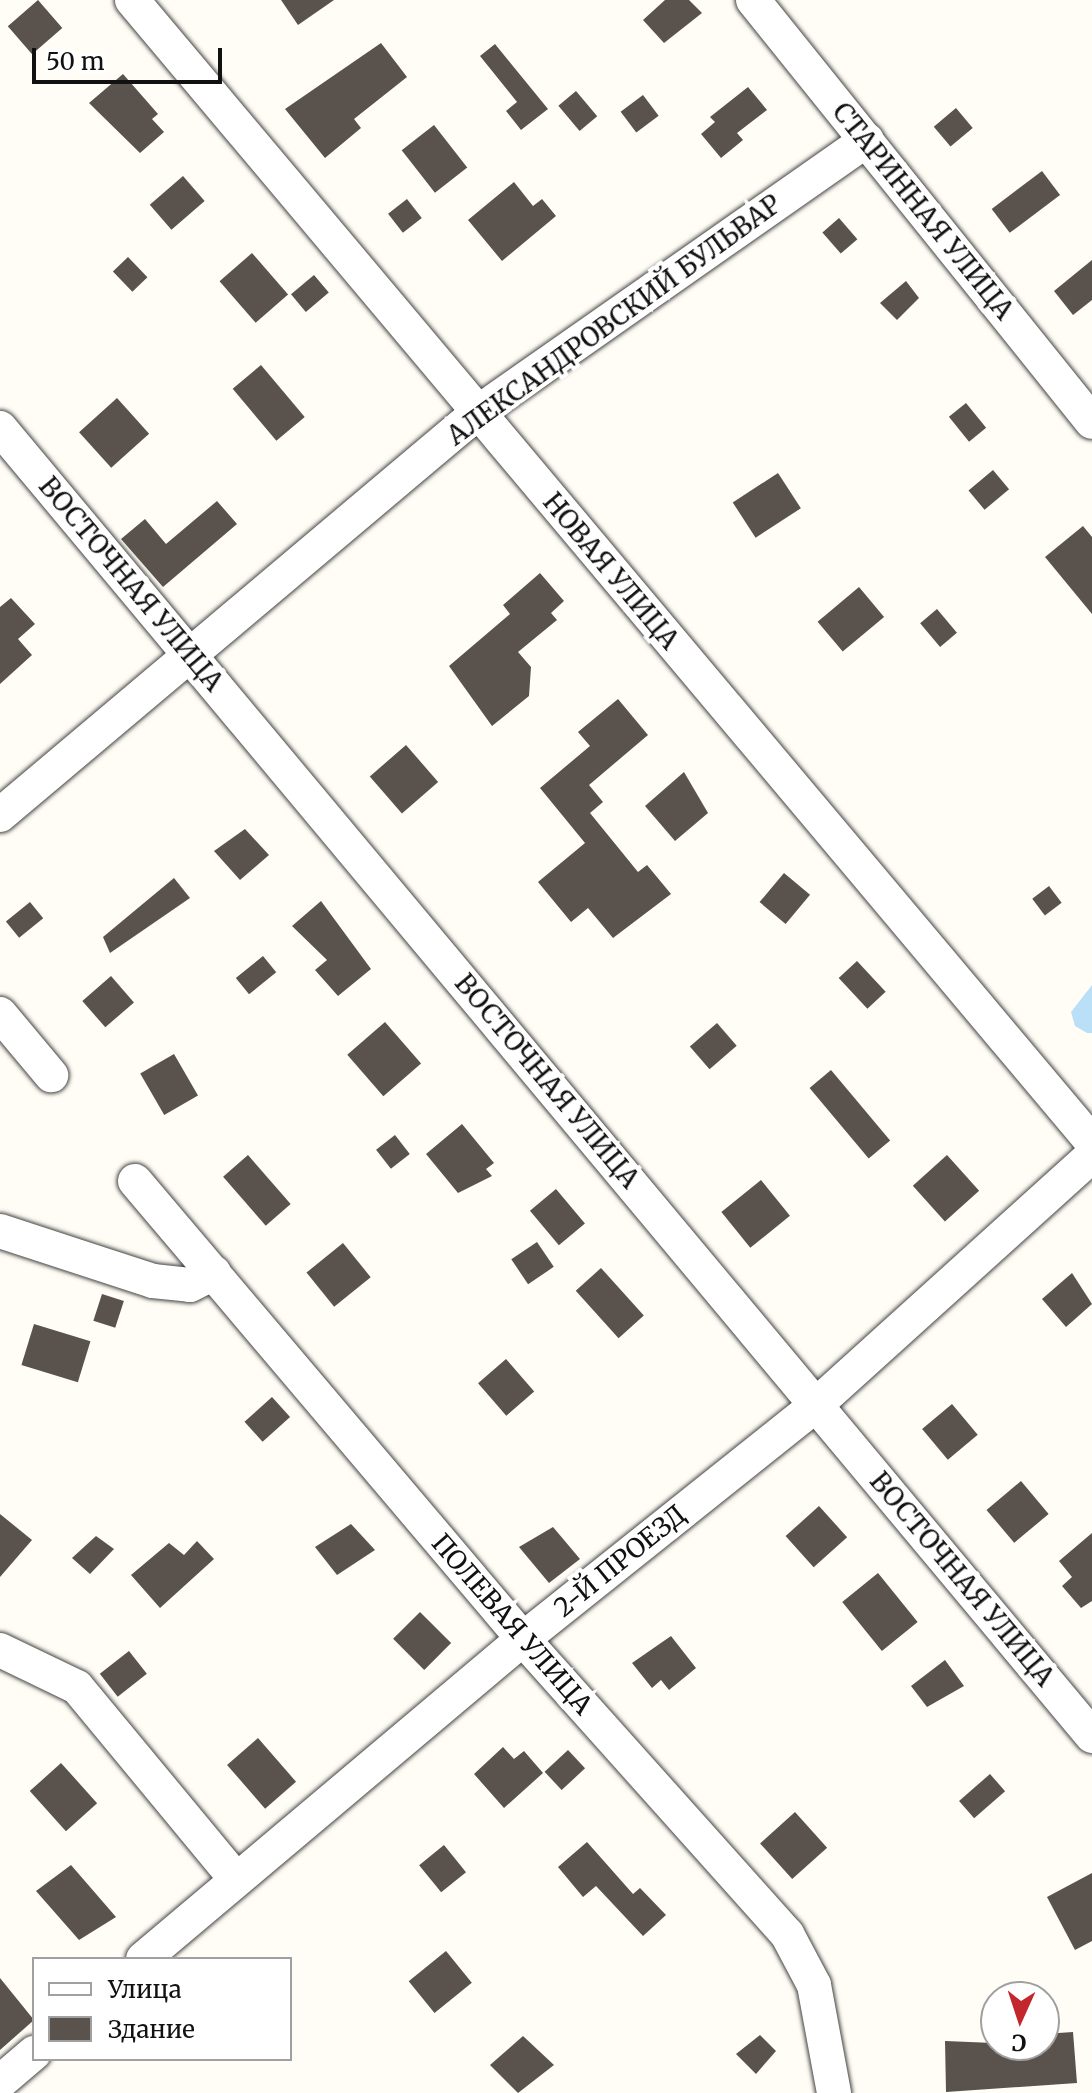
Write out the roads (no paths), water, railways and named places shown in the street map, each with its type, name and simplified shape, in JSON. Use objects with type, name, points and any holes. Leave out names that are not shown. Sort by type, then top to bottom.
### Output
[{"type":"street","name":"НОВАЯ УЛИЦА","points":[[132,0],[1092,1142]]},
{"type":"street","name":"СТАРИННАЯ УЛИЦА","points":[[753,0],[1092,422]]},
{"type":"street","name":"АЛЕКСАНДРОВСКИЙ БУЛЬВАР","points":[[0,815],[477,413],[867,140]]},
{"type":"street","name":"ВОСТОЧНАЯ УЛИЦА","points":[[0,428],[1092,1736]]},
{"type":"street","points":[[0,1014],[51,1075]]},
{"type":"street","name":"2-Й ПРОЕЗД","points":[[145,1957],[236,1879],[399,1749],[523,1639],[816,1405],[1092,1156]]},
{"type":"street","name":"ПОЛЕВАЯ УЛИЦА","points":[[135,1181],[523,1639],[787,1934],[814,1985],[834,2093]]},
{"type":"street","points":[[0,1231],[153,1281],[190,1285],[214,1273]]},
{"type":"street","points":[[0,1650],[77,1687],[236,1879]]},
{"type":"street","points":[[0,2082],[32,2055]]},
{"type":"water","points":[[1092,985],[1092,1033],[1087,1033],[1075,1026],[1071,1012]]}]
